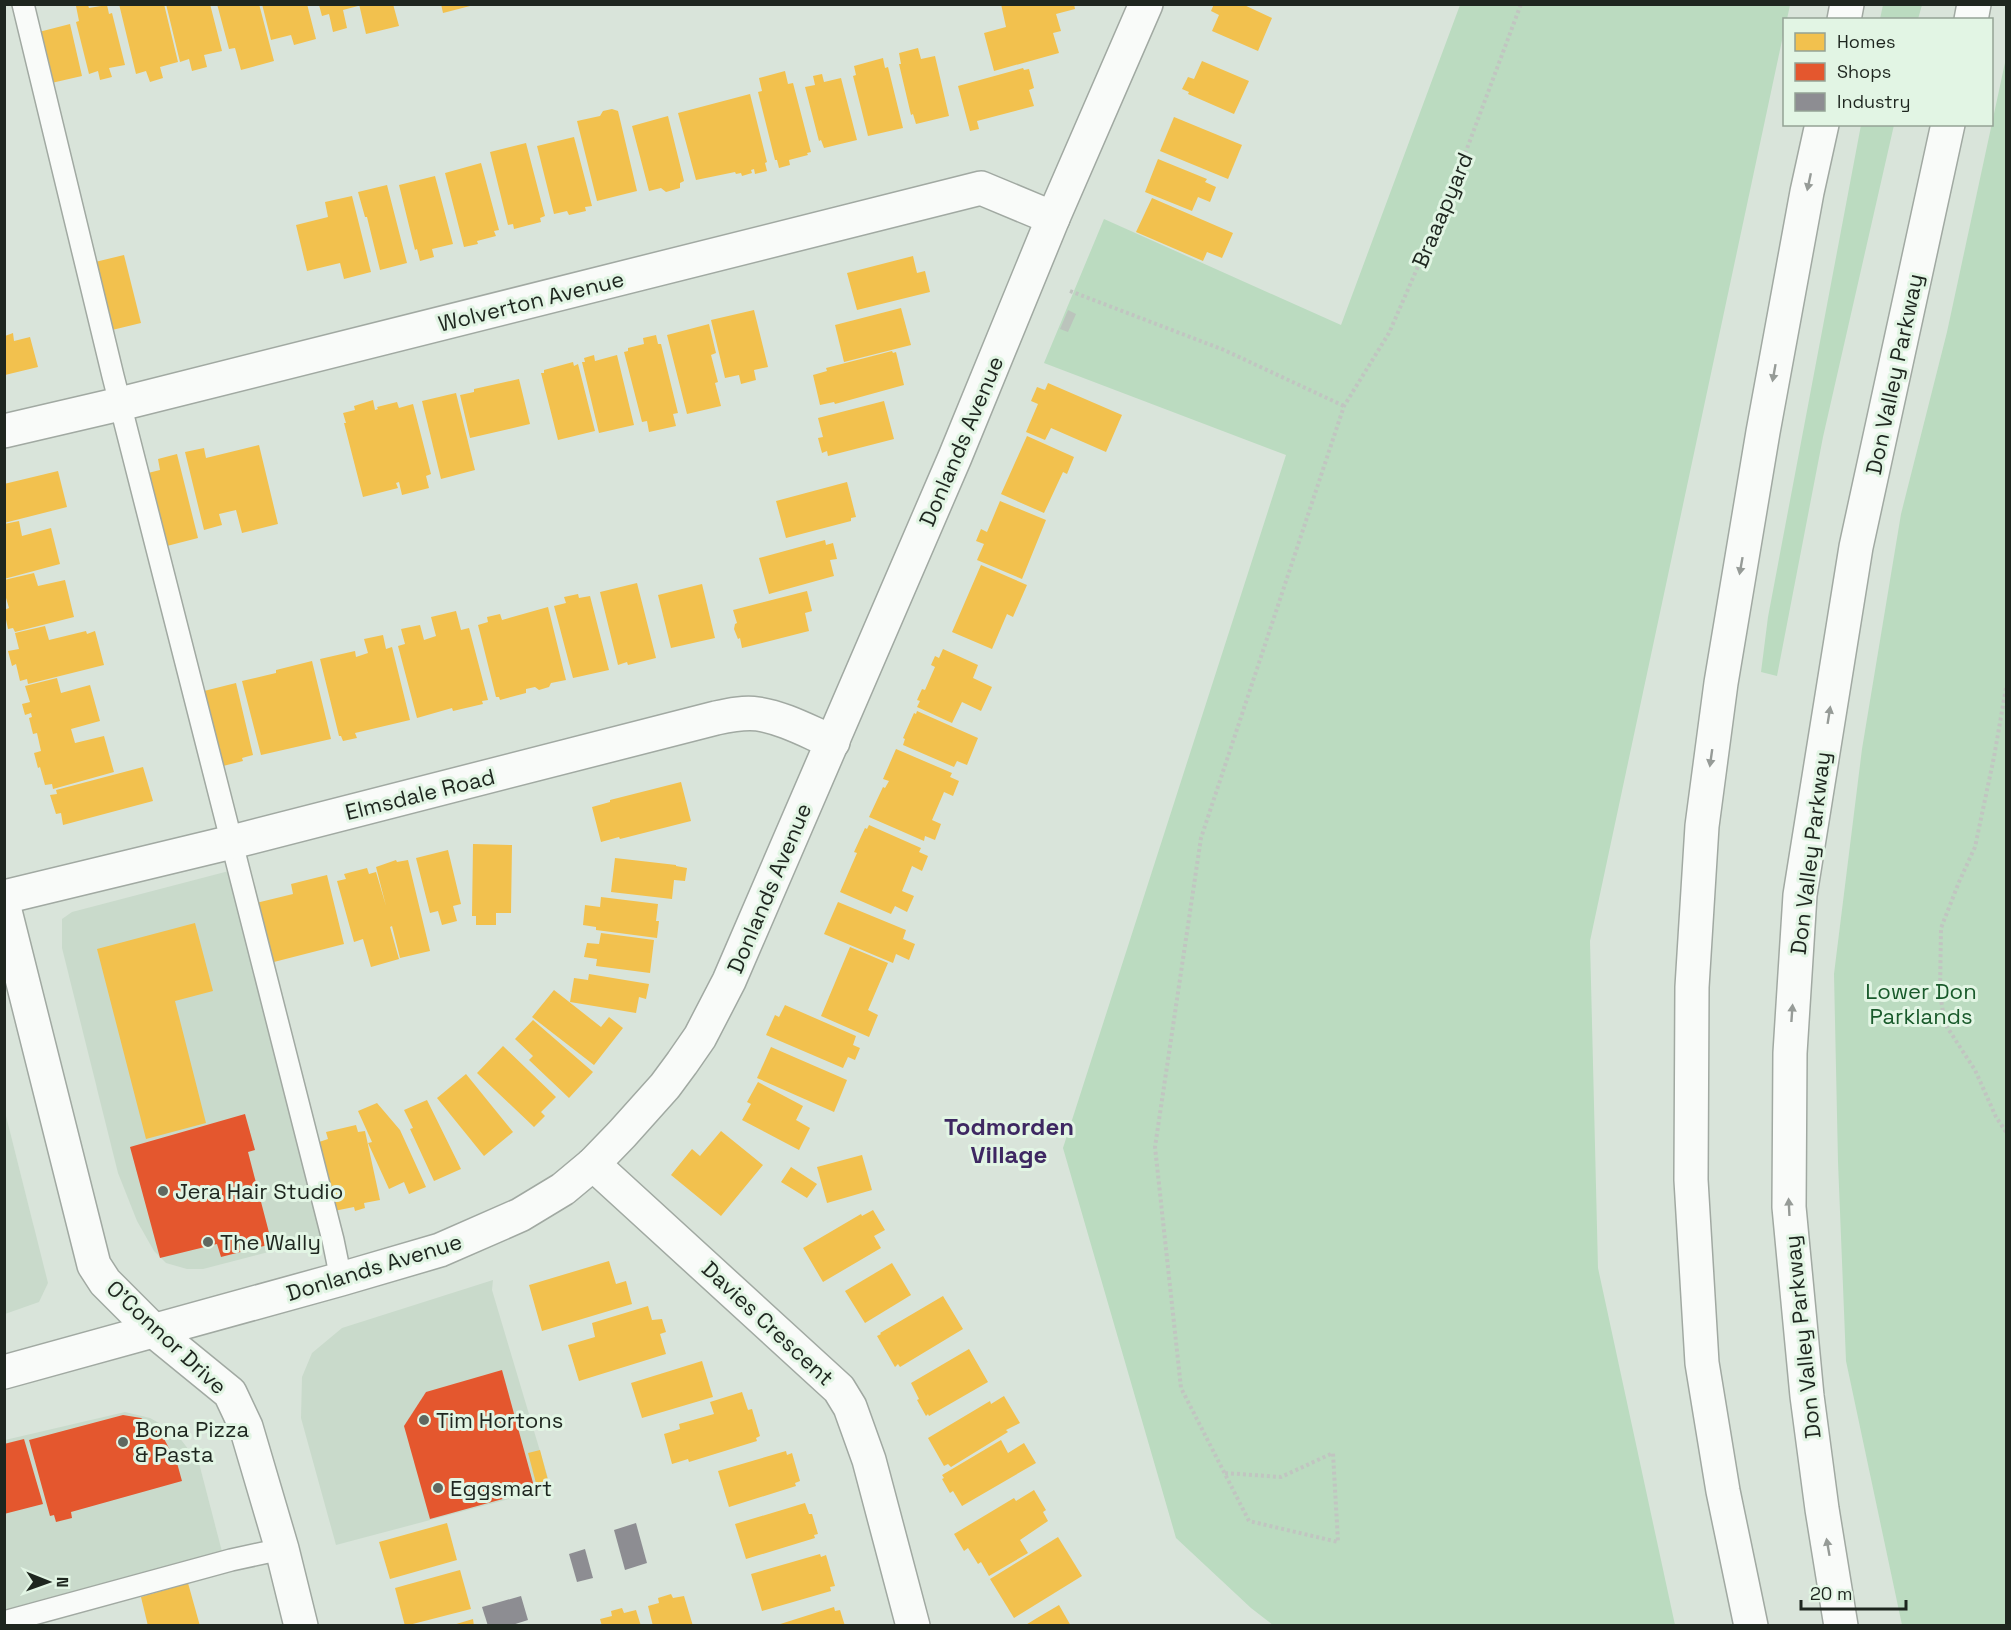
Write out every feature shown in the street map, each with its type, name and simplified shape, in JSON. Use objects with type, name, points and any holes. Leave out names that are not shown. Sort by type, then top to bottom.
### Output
[{"type":"main road","name":"Donlands Avenue","points":[[4,1372],[440,1250],[520,1215],[563,1188],[593,1164],[665,1086],[700,1036],[729,981],[955,457],[1053,218],[1146,4]]},
{"type":"main road","points":[[1751,1626],[1723,1491],[1702,1363],[1691,1180],[1692,987],[1702,826],[1721,683],[1763,432],[1807,192],[1822,126]]},
{"type":"main road","name":"Don Valley Parkway","points":[[1841,1626],[1807,1396],[1789,1207],[1790,1053],[1800,895],[1856,547],[1948,126]]},
{"type":"main road","name":"Wolverton Avenue","points":[[4,431],[981,188],[1053,218]]},
{"type":"main road","name":"Elmsdale Road","points":[[4,897],[232,842],[733,715],[759,714],[833,742]]},
{"type":"main road","name":"O'Connor Drive","points":[[4,907],[94,1265],[105,1282],[154,1331],[230,1393],[246,1427],[282,1548],[301,1626]]},
{"type":"main road","name":"Davies Crescent","points":[[593,1164],[839,1389],[850,1407],[869,1460],[913,1626]]},
{"type":"lane","points":[[22,4],[120,404],[319,1183],[341,1279]]},
{"type":"lane","points":[[4,1622],[282,1548]]},
{"type":"path","name":"Braaapyard","points":[[1225,1473],[1281,1477],[1333,1453],[1338,1542],[1249,1521],[1181,1388],[1155,1147],[1201,838],[1344,406],[1389,333],[1453,186],[1521,4]]},
{"type":"path","points":[[1070,291],[1224,350],[1344,406]]},
{"type":"path","points":[[2007,688],[1974,847],[1941,928],[1940,994],[1945,1024],[1975,1070],[1996,1117],[2007,1132]]},
{"type":"shaded area","points":[[248,866],[342,1233],[203,1269],[187,1269],[166,1263],[154,1251],[137,1221],[118,1173],[62,948],[62,919],[72,912]]},
{"type":"shaded area","points":[[4,1108],[48,1283],[39,1302],[5,1314]]},
{"type":"shaded area","points":[[493,1280],[492,1290],[551,1488],[336,1545],[301,1418],[302,1377],[312,1353],[342,1328]]},
{"type":"shaded area","points":[[125,1412],[150,1418],[175,1432],[199,1463],[227,1571],[5,1626],[5,1440]]},
{"type":"green space","points":[[1883,4],[1922,5],[1918,18],[1880,18]]},
{"type":"green space","points":[[1460,5],[1790,5],[1787,18],[1783,18],[1783,36],[1590,941],[1598,1268],[1675,1625],[1273,1625],[1251,1608],[1176,1538],[1063,1148],[1286,455],[1044,363],[1104,219],[1341,325]]},
{"type":"green space","name":"Lower Don Parklands","points":[[2006,58],[2006,1625],[1902,1625],[1846,1361],[1838,1162],[1834,974],[1862,749],[1901,514],[1947,332]]},
{"type":"green space","points":[[1861,126],[1894,126],[1823,437],[1777,676],[1761,672],[1768,617]]},
{"type":"building: Homes","points":[[119,4],[164,4],[178,62],[160,67],[163,78],[150,82],[146,71],[136,74]]},
{"type":"building: Homes","points":[[166,4],[210,4],[222,51],[204,55],[207,67],[192,71],[189,59],[180,62]]},
{"type":"building: Homes","points":[[217,4],[259,4],[274,61],[241,70],[235,48],[229,49]]},
{"type":"building: Homes","points":[[262,4],[307,4],[316,39],[294,45],[291,35],[271,40]]},
{"type":"building: Homes","points":[[359,4],[393,4],[399,26],[366,34]]},
{"type":"building: Homes","points":[[441,4],[474,4],[474,5],[443,13]]},
{"type":"building: Homes","points":[[1001,4],[1074,4],[1075,9],[1056,14],[1061,31],[1053,33],[1059,53],[994,71],[984,33],[1006,27]]},
{"type":"building: Homes","points":[[1214,4],[1242,4],[1272,18],[1258,51],[1212,31],[1219,15],[1211,11]]},
{"type":"building: Homes","points":[[88,5],[89,8],[107,5],[109,14],[112,13],[125,65],[109,68],[112,77],[100,80],[98,71],[89,74],[76,22],[79,21],[76,6]]},
{"type":"building: Homes","points":[[319,5],[358,6],[343,10],[347,28],[333,32],[329,14],[322,16]]},
{"type":"building: Homes","points":[[70,24],[82,76],[47,84],[35,33]]},
{"type":"building: Homes","points":[[918,48],[921,59],[935,56],[949,116],[916,124],[913,114],[911,115],[899,64],[901,64],[899,53]]},
{"type":"building: Homes","points":[[883,58],[885,68],[888,67],[903,128],[868,136],[853,76],[856,75],[854,66]]},
{"type":"building: Homes","points":[[1202,61],[1249,81],[1234,114],[1188,94],[1189,92],[1182,89],[1188,77],[1194,79]]},
{"type":"building: Homes","points":[[1023,68],[1024,70],[1029,69],[1034,88],[1029,90],[1034,106],[977,121],[979,129],[970,131],[958,86]]},
{"type":"building: Homes","points":[[785,71],[788,84],[793,83],[811,152],[789,160],[790,165],[779,168],[758,92],[762,91],[759,78]]},
{"type":"building: Homes","points":[[822,74],[824,82],[841,78],[857,140],[824,148],[821,140],[819,141],[805,87],[815,85],[813,76]]},
{"type":"building: Homes","points":[[750,94],[767,162],[765,163],[767,171],[755,174],[754,169],[751,170],[752,173],[742,176],[741,173],[736,174],[735,172],[696,180],[678,113]]},
{"type":"building: Homes","points":[[612,109],[618,111],[637,191],[597,201],[577,121],[600,116],[603,111]]},
{"type":"building: Homes","points":[[668,116],[684,181],[680,183],[680,188],[666,192],[661,188],[649,191],[632,126]]},
{"type":"building: Homes","points":[[1174,117],[1242,145],[1228,179],[1160,151]]},
{"type":"building: Homes","points":[[574,137],[592,206],[585,207],[586,211],[569,215],[567,211],[554,214],[537,146]]},
{"type":"building: Homes","points":[[526,143],[545,216],[540,218],[541,222],[514,229],[513,224],[508,225],[490,152]]},
{"type":"building: Homes","points":[[1158,159],[1207,179],[1205,182],[1216,187],[1210,202],[1198,197],[1192,211],[1145,192]]},
{"type":"building: Homes","points":[[481,163],[499,230],[494,231],[496,236],[464,247],[445,173]]},
{"type":"building: Homes","points":[[435,176],[453,244],[432,249],[434,257],[420,261],[417,249],[415,250],[399,185]]},
{"type":"building: Homes","points":[[387,185],[407,263],[380,270],[367,217],[365,217],[358,192]]},
{"type":"building: Homes","points":[[352,196],[371,272],[344,279],[340,263],[307,271],[296,225],[328,217],[325,202]]},
{"type":"building: Homes","points":[[1152,198],[1233,233],[1222,258],[1207,252],[1203,261],[1136,232]]},
{"type":"building: Homes","points":[[124,255],[141,323],[108,331],[91,263]]},
{"type":"building: Homes","points":[[913,256],[917,273],[925,271],[930,292],[857,310],[847,273]]},
{"type":"building: Homes","points":[[901,308],[911,345],[844,362],[835,325]]},
{"type":"building: Homes","points":[[754,310],[768,367],[754,370],[756,380],[741,384],[739,375],[725,378],[711,320]]},
{"type":"building: Homes","points":[[709,324],[716,353],[711,355],[721,406],[687,414],[667,335]]},
{"type":"building: Homes","points":[[13,333],[14,341],[30,337],[38,367],[5,375],[5,336]]},
{"type":"building: Homes","points":[[656,335],[658,344],[661,344],[678,413],[673,414],[676,426],[649,432],[647,421],[642,422],[624,352],[628,351],[628,348],[644,344],[643,338]]},
{"type":"building: Homes","points":[[892,351],[896,352],[904,385],[835,404],[834,402],[820,405],[813,375],[827,371],[826,368]]},
{"type":"building: Homes","points":[[594,355],[595,361],[617,355],[634,425],[599,433],[582,362],[585,362],[584,358]]},
{"type":"building: Homes","points":[[573,362],[574,366],[578,364],[595,431],[558,440],[541,373],[544,373],[544,370]]},
{"type":"building: Homes","points":[[519,379],[530,424],[470,438],[460,395],[474,392],[474,389]]},
{"type":"building: Homes","points":[[1048,383],[1122,415],[1106,452],[1051,428],[1045,440],[1026,432],[1038,404],[1031,401],[1037,387],[1045,390]]},
{"type":"building: Homes","points":[[456,393],[475,470],[441,479],[422,401]]},
{"type":"building: Homes","points":[[373,400],[375,410],[378,409],[377,407],[397,402],[399,408],[413,404],[431,474],[426,476],[429,488],[402,495],[399,482],[396,483],[398,488],[363,497],[343,413],[355,410],[354,406]]},
{"type":"building: Homes","points":[[884,401],[894,439],[828,456],[827,451],[822,453],[818,438],[823,437],[818,418]]},
{"type":"building: Homes","points":[[1027,436],[1074,457],[1067,474],[1063,472],[1044,513],[1001,494]]},
{"type":"building: Homes","points":[[259,445],[278,524],[242,533],[236,510],[219,514],[222,525],[204,530],[185,452],[204,448],[206,458]]},
{"type":"building: Homes","points":[[177,454],[198,538],[163,547],[144,474],[160,470],[158,459]]},
{"type":"building: Homes","points":[[58,471],[67,507],[4,523],[4,484]]},
{"type":"building: Homes","points":[[847,482],[856,517],[851,518],[851,521],[786,538],[776,501]]},
{"type":"building: Homes","points":[[1000,501],[1046,520],[1022,579],[977,560],[984,544],[976,541],[981,529],[987,532]]},
{"type":"building: Homes","points":[[19,521],[22,536],[51,528],[60,564],[4,579],[4,524]]},
{"type":"building: Homes","points":[[825,540],[826,545],[833,543],[837,559],[830,560],[834,576],[769,594],[759,558]]},
{"type":"building: Homes","points":[[981,565],[1027,585],[1013,617],[1007,614],[992,649],[952,632]]},
{"type":"building: Homes","points":[[34,573],[38,586],[65,580],[74,617],[15,632],[13,628],[8,629],[4,610],[9,608],[4,591],[4,580]]},
{"type":"building: Homes","points":[[637,583],[656,658],[628,665],[627,662],[618,665],[600,592]]},
{"type":"building: Homes","points":[[702,584],[715,638],[671,648],[658,595]]},
{"type":"building: Homes","points":[[807,591],[812,611],[805,613],[809,631],[742,648],[740,638],[738,639],[734,629],[737,623],[733,610]]},
{"type":"building: Homes","points":[[578,594],[579,598],[590,596],[609,670],[573,678],[554,606],[566,603],[564,597]]},
{"type":"building: Homes","points":[[548,607],[566,680],[551,683],[549,687],[539,690],[535,687],[526,689],[526,693],[500,700],[496,697],[478,625],[488,622],[487,617],[500,614],[502,620]]},
{"type":"building: Homes","points":[[456,611],[461,630],[469,628],[488,700],[482,701],[483,704],[453,711],[452,708],[417,718],[398,646],[405,644],[401,629],[420,625],[424,640],[436,636],[431,617]]},
{"type":"building: Homes","points":[[45,626],[49,640],[95,631],[104,665],[28,684],[27,679],[20,681],[16,664],[12,666],[8,651],[19,649],[15,633]]},
{"type":"building: Homes","points":[[383,635],[386,649],[392,647],[410,720],[355,733],[357,738],[343,741],[339,736],[320,659],[355,651],[356,657],[368,653],[364,639]]},
{"type":"building: Homes","points":[[943,649],[978,665],[973,678],[992,687],[981,711],[962,702],[952,723],[917,707],[920,701],[917,700],[922,689],[925,690],[935,667],[931,665],[935,656],[939,658]]},
{"type":"building: Homes","points":[[312,661],[331,739],[261,755],[242,681]]},
{"type":"building: Homes","points":[[57,678],[61,693],[90,685],[100,721],[71,729],[75,743],[104,736],[114,772],[53,789],[52,784],[45,785],[40,767],[38,768],[34,753],[41,751],[37,733],[33,734],[29,718],[32,717],[31,713],[25,715],[22,704],[30,702],[25,686]]},
{"type":"building: Homes","points":[[236,683],[253,755],[242,758],[243,761],[219,767],[200,692]]},
{"type":"building: Homes","points":[[917,711],[978,738],[967,765],[957,761],[954,767],[903,745],[905,739],[903,738]]},
{"type":"building: Homes","points":[[896,749],[952,773],[950,777],[959,781],[953,796],[944,792],[932,820],[941,824],[935,840],[925,836],[924,841],[869,817],[883,787],[885,788],[889,781],[883,779]]},
{"type":"building: Homes","points":[[143,767],[153,801],[63,825],[61,813],[56,814],[50,795],[57,794],[56,790]]},
{"type":"building: Homes","points":[[681,782],[691,821],[601,842],[592,807],[610,802],[610,800]]},
{"type":"building: Homes","points":[[869,825],[921,848],[919,852],[928,856],[922,871],[912,866],[902,891],[914,896],[907,912],[895,906],[891,914],[840,892],[857,853],[854,852],[865,828],[867,829]]},
{"type":"building: Homes","points":[[473,844],[512,845],[511,913],[496,913],[496,925],[476,925],[476,916],[472,916]]},
{"type":"building: Homes","points":[[448,850],[461,904],[453,906],[457,921],[442,925],[438,911],[430,913],[416,858]]},
{"type":"building: Homes","points":[[615,858],[687,868],[685,881],[674,880],[672,899],[611,892]]},
{"type":"building: Homes","points":[[396,860],[397,862],[408,860],[430,951],[400,958],[392,926],[390,927],[399,959],[371,967],[363,939],[354,942],[337,881],[346,879],[344,874],[367,868],[369,874],[376,872],[386,906],[376,867]]},
{"type":"building: Homes","points":[[327,875],[344,944],[270,963],[256,903],[293,894],[291,884]]},
{"type":"building: Homes","points":[[601,897],[658,904],[657,938],[596,930],[596,927],[583,925],[585,905],[600,907]]},
{"type":"building: Homes","points":[[838,902],[906,930],[903,939],[915,944],[909,960],[896,954],[893,963],[824,934]]},
{"type":"building: Homes","points":[[195,923],[213,991],[175,1001],[206,1123],[146,1139],[97,949]]},
{"type":"building: Homes","points":[[601,933],[654,940],[650,973],[596,966],[597,959],[584,957],[587,943],[599,944]]},
{"type":"building: Homes","points":[[850,947],[888,963],[868,1010],[878,1015],[869,1037],[821,1016]]},
{"type":"building: Homes","points":[[589,974],[649,984],[646,999],[639,997],[636,1013],[570,1002],[574,978],[588,980]]},
{"type":"building: Homes","points":[[554,990],[601,1027],[609,1017],[623,1028],[594,1065],[532,1017]]},
{"type":"building: Homes","points":[[785,1005],[856,1036],[853,1045],[860,1048],[855,1060],[848,1057],[843,1068],[766,1035],[775,1015],[779,1017]]},
{"type":"building: Homes","points":[[533,1020],[593,1072],[569,1098],[529,1060],[533,1056],[515,1039]]},
{"type":"building: Homes","points":[[503,1046],[556,1097],[541,1112],[545,1116],[534,1127],[477,1073]]},
{"type":"building: Homes","points":[[771,1047],[847,1080],[834,1112],[757,1078]]},
{"type":"building: Homes","points":[[466,1074],[513,1132],[484,1156],[437,1098]]},
{"type":"building: Homes","points":[[758,1082],[803,1106],[796,1120],[810,1128],[799,1150],[742,1120],[751,1104],[747,1102]]},
{"type":"building: Homes","points":[[427,1100],[461,1169],[434,1181],[410,1129],[413,1128],[404,1110]]},
{"type":"building: Homes","points":[[377,1103],[400,1130],[426,1187],[409,1194],[404,1182],[389,1189],[368,1143],[372,1142],[358,1111]]},
{"type":"building: Homes","points":[[356,1125],[358,1132],[365,1131],[380,1200],[364,1203],[365,1208],[355,1211],[354,1207],[334,1211],[319,1142],[328,1139],[326,1132]]},
{"type":"building: Homes","points":[[721,1131],[763,1165],[721,1216],[671,1175],[692,1149],[700,1156]]},
{"type":"building: Homes","points":[[862,1155],[872,1190],[827,1203],[817,1167]]},
{"type":"building: Homes","points":[[791,1167],[817,1184],[807,1198],[781,1182]]},
{"type":"building: Homes","points":[[873,1210],[885,1230],[874,1236],[881,1248],[823,1282],[803,1248],[861,1214],[862,1216]]},
{"type":"building: Homes","points":[[609,1261],[616,1284],[626,1281],[632,1304],[542,1331],[529,1285]]},
{"type":"building: Homes","points":[[892,1263],[911,1295],[865,1323],[845,1291]]},
{"type":"building: Homes","points":[[943,1296],[963,1329],[900,1367],[898,1364],[895,1367],[877,1336]]},
{"type":"building: Homes","points":[[648,1306],[652,1320],[662,1319],[666,1332],[660,1334],[666,1354],[579,1381],[568,1345],[595,1337],[592,1323]]},
{"type":"building: Homes","points":[[969,1349],[988,1382],[926,1416],[911,1383]]},
{"type":"building: Homes","points":[[702,1361],[713,1397],[642,1418],[631,1383]]},
{"type":"building: Homes","points":[[742,1392],[748,1410],[752,1409],[760,1436],[756,1438],[757,1441],[689,1462],[688,1459],[672,1464],[664,1434],[680,1429],[679,1424],[714,1414],[710,1402]]},
{"type":"building: Homes","points":[[1004,1396],[1020,1423],[951,1467],[948,1464],[944,1466],[928,1438],[990,1401],[991,1404]]},
{"type":"building: Homes","points":[[1001,1440],[1008,1453],[1024,1443],[1036,1463],[962,1506],[953,1491],[950,1493],[942,1475]]},
{"type":"building: Homes","points":[[540,1450],[549,1484],[537,1487],[528,1453]]},
{"type":"building: Homes","points":[[786,1451],[787,1455],[792,1453],[800,1481],[795,1483],[796,1486],[729,1507],[718,1471]]},
{"type":"building: Homes","points":[[1034,1490],[1046,1510],[1043,1512],[1048,1521],[1020,1540],[1028,1553],[989,1576],[981,1562],[978,1564],[968,1548],[964,1551],[954,1534],[1014,1498],[1016,1501]]},
{"type":"building: Homes","points":[[805,1503],[809,1514],[812,1514],[818,1534],[814,1535],[815,1538],[746,1559],[735,1524]]},
{"type":"building: Homes","points":[[447,1523],[457,1560],[390,1579],[379,1542]]},
{"type":"building: Homes","points":[[1058,1537],[1082,1576],[1014,1618],[990,1579]]},
{"type":"building: Homes","points":[[820,1554],[821,1557],[826,1555],[835,1586],[830,1587],[831,1591],[762,1611],[751,1574]]},
{"type":"building: Homes","points":[[460,1570],[471,1609],[405,1626],[395,1588]]},
{"type":"building: Homes","points":[[188,1583],[200,1626],[148,1626],[141,1597]]},
{"type":"building: Homes","points":[[671,1594],[673,1598],[684,1596],[693,1626],[653,1626],[648,1606],[659,1603],[658,1598]]},
{"type":"building: Homes","points":[[1059,1605],[1071,1626],[1024,1626],[1037,1618]]},
{"type":"building: Homes","points":[[834,1607],[835,1611],[840,1610],[845,1626],[774,1626]]},
{"type":"building: Homes","points":[[622,1608],[624,1613],[636,1610],[641,1626],[602,1626],[600,1619],[612,1616],[611,1611]]},
{"type":"building: Homes","points":[[473,1619],[474,1626],[453,1626],[453,1625]]},
{"type":"building: Shops","points":[[245,1114],[255,1150],[248,1152],[272,1244],[221,1257],[217,1244],[160,1258],[130,1147]]},
{"type":"building: Shops","points":[[502,1370],[535,1490],[430,1519],[404,1426],[426,1392]]},
{"type":"building: Shops","points":[[123,1415],[141,1418],[161,1433],[171,1452],[174,1452],[182,1481],[71,1512],[72,1518],[56,1522],[54,1515],[50,1516],[29,1440]]},
{"type":"building: Shops","points":[[24,1439],[43,1504],[4,1514],[4,1444]]},
{"type":"building: Industry","points":[[636,1523],[647,1563],[625,1570],[614,1530]]},
{"type":"building: Industry","points":[[585,1549],[593,1578],[577,1582],[569,1554]]},
{"type":"building: Industry","points":[[521,1596],[528,1620],[509,1626],[488,1626],[482,1607]]},
{"type":"building: Other","points":[[1068,310],[1076,314],[1068,332],[1060,329]]},
{"type":"place","name":"Jera Hair Studio","points":[[163,1191]]},
{"type":"place","name":"The Wally","points":[[208,1242]]},
{"type":"place","name":"Tim Hortons","points":[[424,1420]]},
{"type":"place","name":"Bona Pizza & Pasta","points":[[123,1442]]},
{"type":"place","name":"Eggsmart","points":[[438,1488]]},
{"type":"district","name":"Todmorden Village","points":[[1009,1141]]}]
